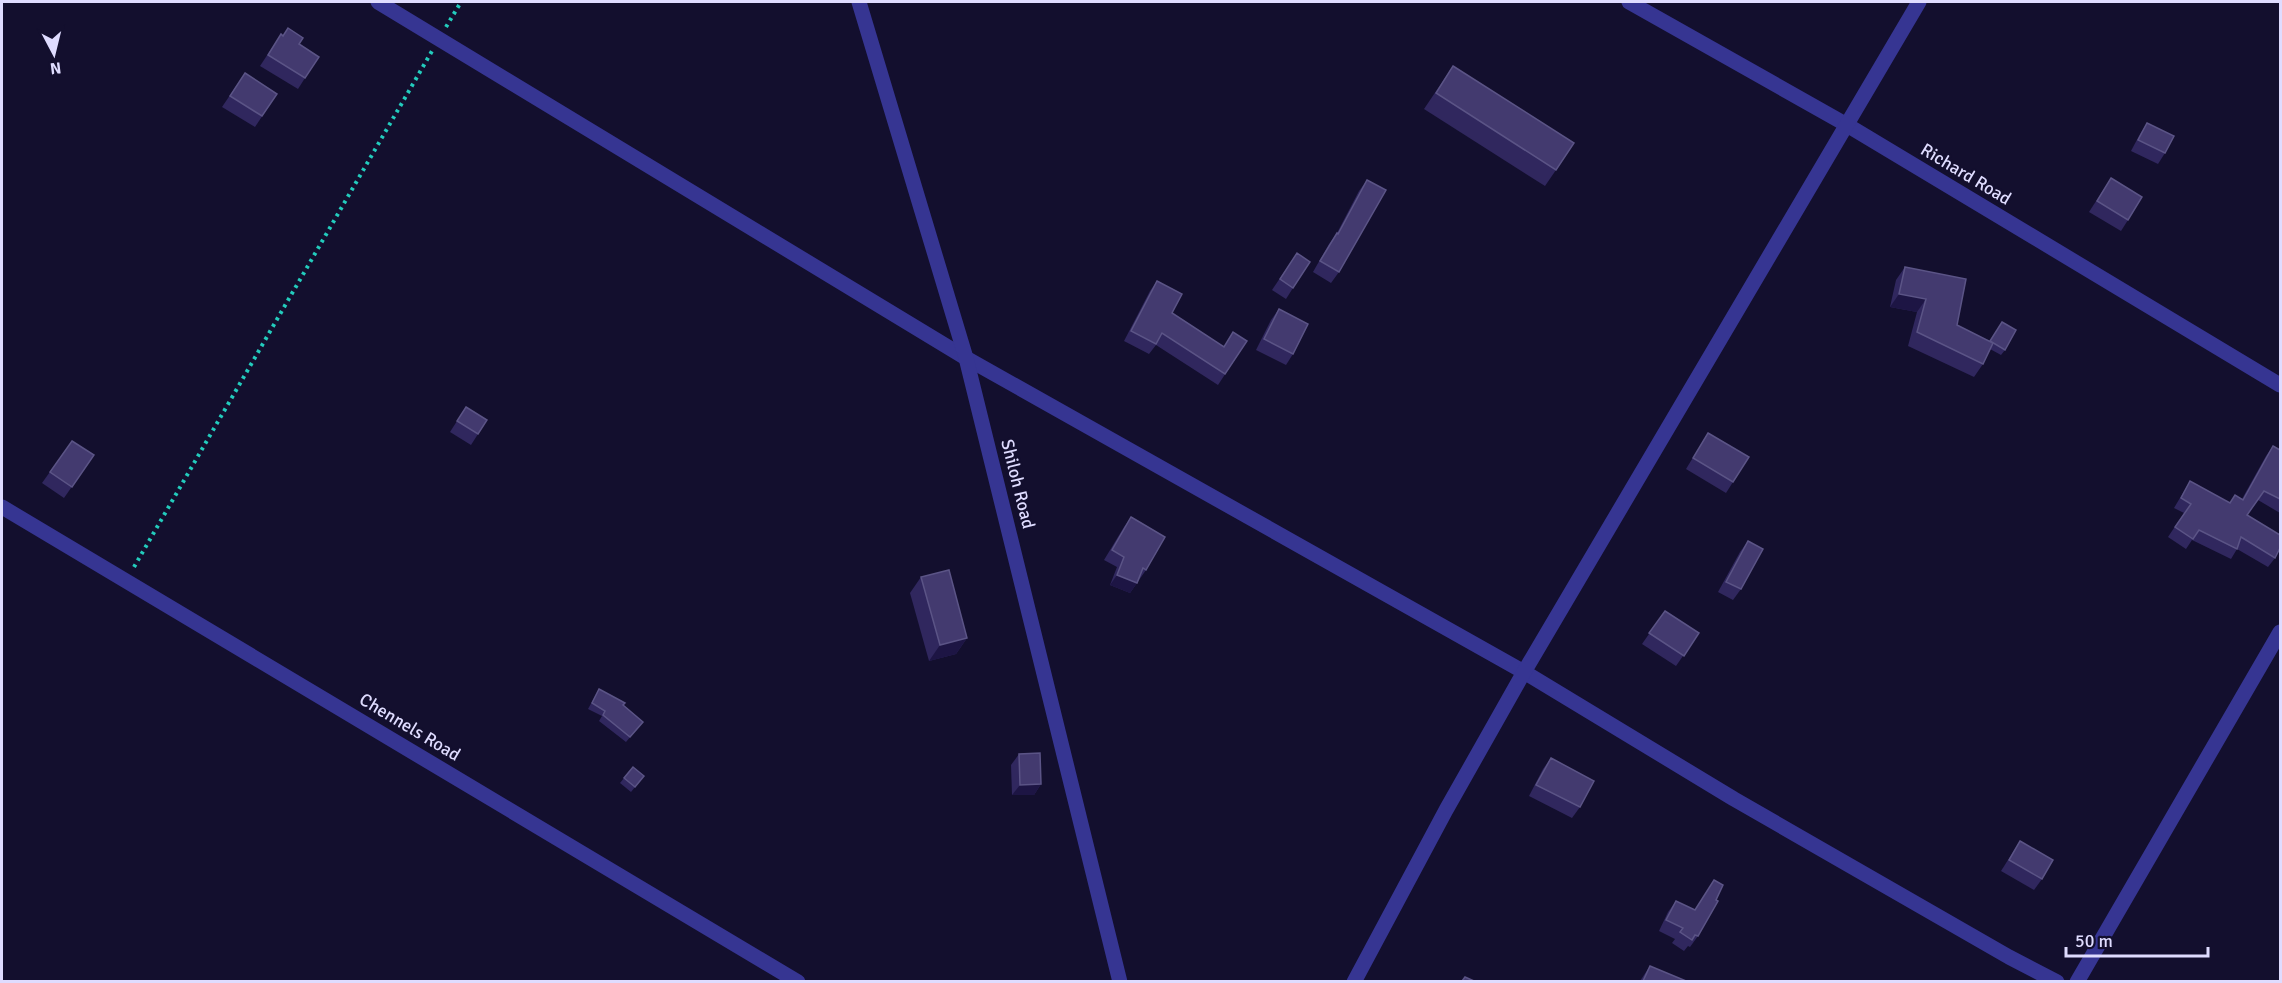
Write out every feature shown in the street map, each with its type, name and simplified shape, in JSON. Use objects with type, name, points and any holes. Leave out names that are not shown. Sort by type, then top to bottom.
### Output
[{"type":"street","points":[[378,2],[966,358],[1524,672],[1743,805],[2009,957],[2057,981]]},
{"type":"street","name":"Shiloh Road","points":[[859,2],[966,358],[1120,981]]},
{"type":"street","name":"Richard Road","points":[[1629,2],[1847,125],[2280,385]]},
{"type":"street","points":[[1354,981],[1446,810],[1524,672],[1919,2]]},
{"type":"street","name":"Chennels Road","points":[[2,507],[798,981]]},
{"type":"street","points":[[2077,981],[2280,632]]},
{"type":"path","points":[[126,580],[461,2]]},
{"type":"building","points":[[288,28],[303,38],[299,44],[319,57],[305,78],[268,55],[281,34],[283,36]]},
{"type":"building","points":[[1453,66],[1574,143],[1556,170],[1436,93]]},
{"type":"building","points":[[245,73],[277,94],[262,116],[230,96]]},
{"type":"building","points":[[2147,123],[2174,136],[2165,153],[2138,140]]},
{"type":"building","points":[[2111,178],[2142,197],[2128,220],[2097,201]]},
{"type":"building","points":[[1367,180],[1386,190],[1339,272],[1320,261],[1338,234]]},
{"type":"building","points":[[1297,253],[1310,262],[1293,288],[1280,279]]},
{"type":"building","points":[[1905,267],[1966,279],[1957,325],[1993,343],[1983,364],[1917,332],[1926,299],[1899,294]]},
{"type":"building","points":[[1157,281],[1182,294],[1172,313],[1224,347],[1233,332],[1247,341],[1225,374],[1162,333],[1156,344],[1131,331]]},
{"type":"building","points":[[1279,309],[1308,324],[1293,354],[1264,339]]},
{"type":"building","points":[[2002,322],[2016,330],[2005,350],[1990,341]]},
{"type":"building","points":[[466,407],[487,420],[478,434],[457,421]]},
{"type":"building","points":[[1708,433],[1749,457],[1733,482],[1693,458]]},
{"type":"building","points":[[72,441],[94,455],[72,487],[50,472]]},
{"type":"building","points":[[2273,446],[2280,450],[2280,499],[2264,491],[2247,515],[2280,535],[2280,548],[2275,558],[2241,537],[2237,549],[2199,530],[2193,539],[2175,527],[2191,504],[2181,498],[2190,481],[2230,503],[2235,495],[2243,500]]},
{"type":"building","points":[[1131,517],[1165,537],[1146,570],[1143,568],[1137,583],[1117,575],[1124,557],[1112,550]]},
{"type":"building","points":[[1748,541],[1763,549],[1741,589],[1726,582]]},
{"type":"building","points":[[949,570],[967,638],[940,645],[921,577]]},
{"type":"building","points":[[1665,611],[1699,633],[1684,656],[1649,633]]},
{"type":"building","points":[[599,689],[625,703],[623,705],[643,722],[630,737],[603,715],[605,711],[592,703]]},
{"type":"building","points":[[1040,753],[1041,784],[1020,785],[1019,754]]},
{"type":"building","points":[[1551,758],[1594,781],[1580,807],[1536,785]]},
{"type":"building","points":[[633,767],[644,776],[635,787],[624,778]]},
{"type":"building","points":[[2020,841],[2053,860],[2042,879],[2009,860]]},
{"type":"building","points":[[1714,880],[1723,885],[1716,900],[1718,901],[1698,936],[1695,935],[1692,940],[1680,932],[1683,928],[1666,920],[1676,901],[1695,910]]},
{"type":"building","points":[[1650,966],[1686,981],[1643,981]]},
{"type":"building","points":[[1465,977],[1474,981],[1462,981]]}]
